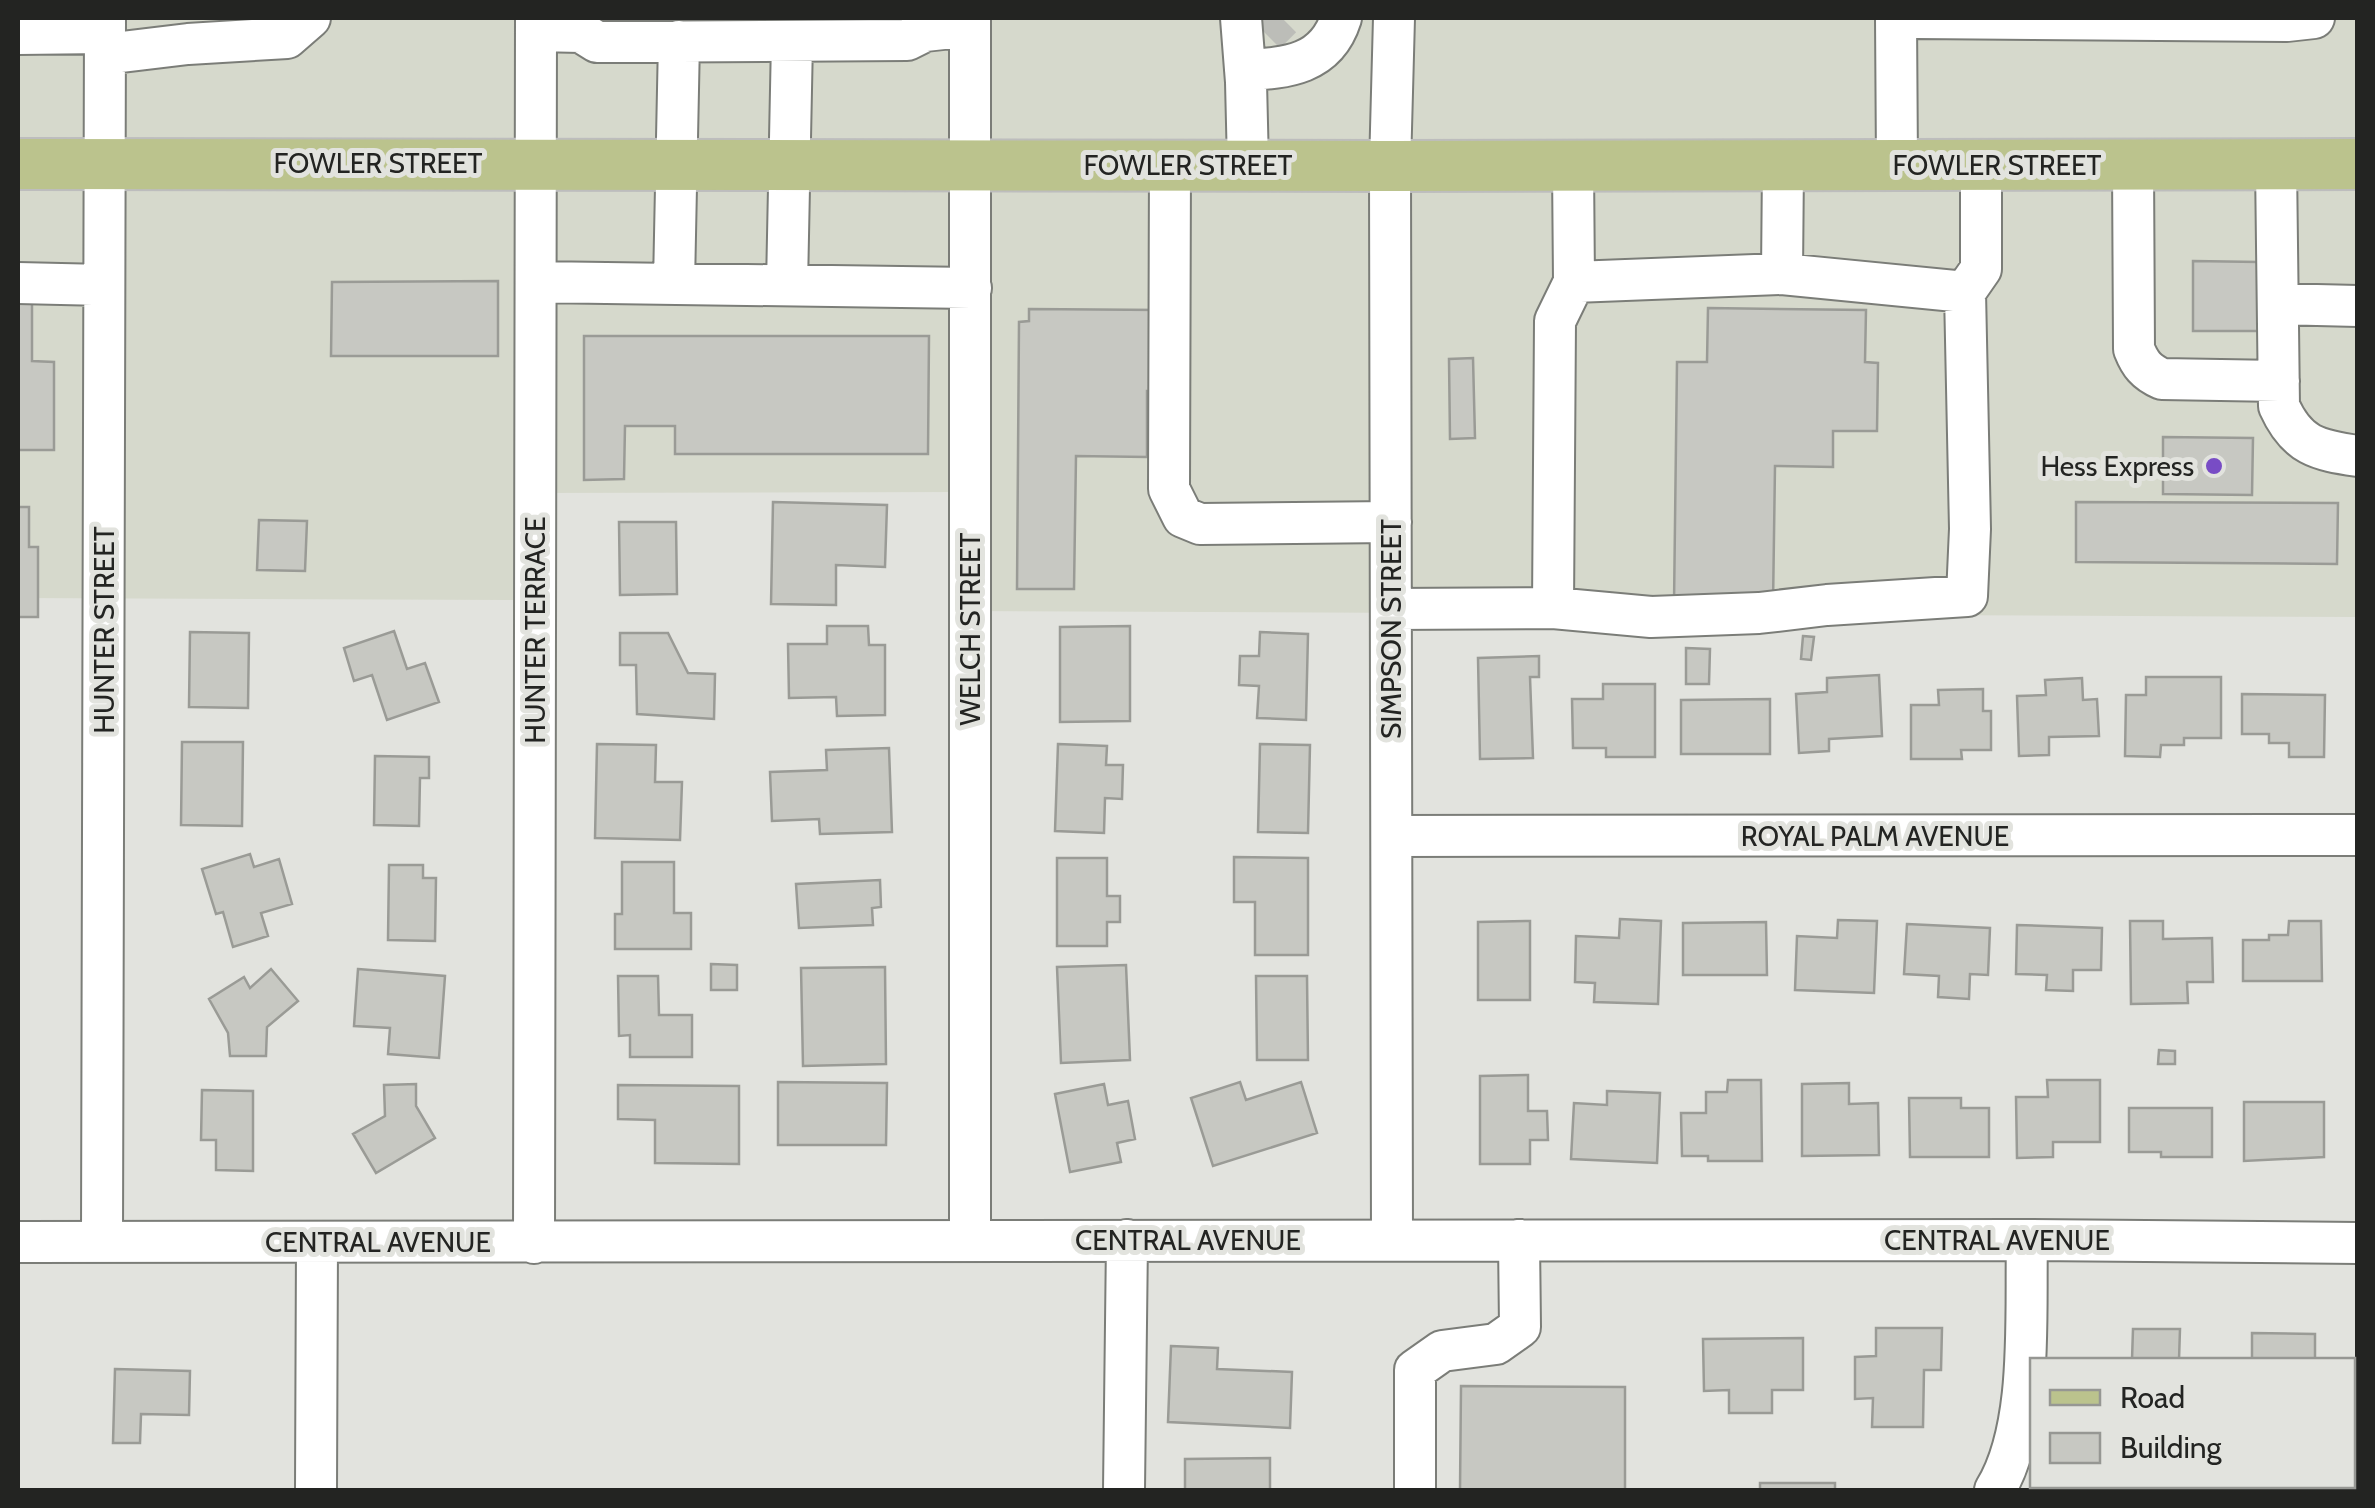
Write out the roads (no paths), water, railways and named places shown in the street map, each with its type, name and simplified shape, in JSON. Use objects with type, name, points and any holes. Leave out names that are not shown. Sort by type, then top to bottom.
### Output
[{"type":"main road","name":"FOWLER STREET","points":[[18,164],[2358,164]]},
{"type":"street","points":[[18,34],[105,35],[188,44],[286,38],[310,18]]},
{"type":"street","points":[[1248,165],[1249,44],[1291,68],[1334,34],[1341,18]]},
{"type":"street","name":"SIMPSON STREET","points":[[1392,1240],[1390,166],[1394,18]]},
{"type":"street","points":[[1896,18],[1897,165]]},
{"type":"street","points":[[1916,18],[2314,18]]},
{"type":"street","points":[[536,24],[581,32],[597,42],[907,40],[925,31],[970,22]]},
{"type":"street","name":"WELCH STREET","points":[[970,22],[970,1241]]},
{"type":"street","name":"HUNTER TERRACE","points":[[534,1243],[536,24]]},
{"type":"street","name":"HUNTER STREET","points":[[102,1242],[105,35]]},
{"type":"street","points":[[674,284],[679,41]]},
{"type":"street","points":[[787,286],[792,41]]},
{"type":"street","points":[[1170,164],[1169,489],[1183,517],[1200,524],[1391,522]]},
{"type":"street","points":[[2134,164],[2134,349],[2140,362],[2149,373],[2162,379],[2279,381]]},
{"type":"street","points":[[2276,164],[2279,406],[2289,428],[2305,442],[2326,452],[2358,456]]},
{"type":"street","points":[[1782,274],[1783,165]]},
{"type":"street","points":[[1391,609],[1553,608],[1669,616],[1760,614],[1827,605],[1968,596],[1965,292],[1981,269],[1982,165]]},
{"type":"street","points":[[1553,608],[1555,321],[1574,282],[1573,166]]},
{"type":"street","points":[[1574,282],[1782,274],[1965,292]]},
{"type":"street","points":[[536,282],[970,288]]},
{"type":"street","points":[[18,283],[104,285]]},
{"type":"street","points":[[2278,304],[2358,306]]},
{"type":"street","name":"ROYAL PALM AVENUE","points":[[1392,836],[2358,835]]},
{"type":"street","points":[[1124,1490],[1126,1240]]},
{"type":"street","points":[[1415,1490],[1415,1370],[1442,1352],[1496,1344],[1520,1327],[1519,1240]]},
{"type":"street","points":[[1995,1490],[2011,1459],[2020,1416],[2028,1240]]},
{"type":"street","name":"CENTRAL AVENUE","points":[[18,1242],[2358,1243]]},
{"type":"street","points":[[316,1242],[316,1490]]},
{"type":"tunnel","points":[[1266,34],[1282,18]]},
{"type":"place","name":"Hess Express","points":[[2214,466]]}]
